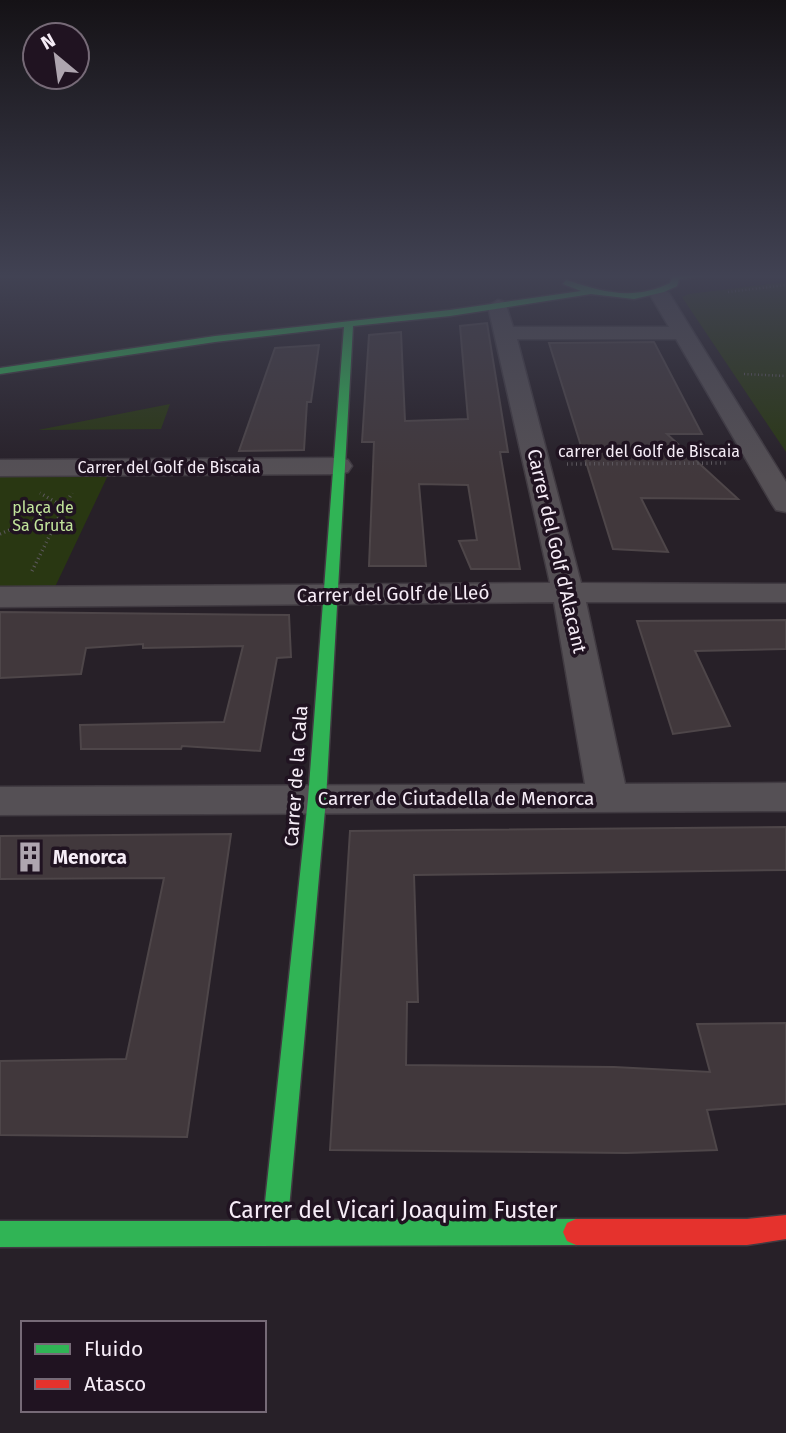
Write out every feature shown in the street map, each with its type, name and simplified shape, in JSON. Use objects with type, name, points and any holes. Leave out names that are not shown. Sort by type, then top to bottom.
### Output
[{"type":"street","points":[[0,371],[62,364],[193,342]]},
{"type":"street","name":"Carrer de la Cala","points":[[274,1233],[317,799],[348,342]]},
{"type":"street","name":"Carrer del Golf d'Alacant","points":[[508,342],[568,592],[608,798]]},
{"type":"street","points":[[688,342],[786,504]]},
{"type":"street","name":"Carrer del Golf de Biscaia","points":[[0,468],[339,466]]},
{"type":"street","name":"Carrer del Golf de Lleó","points":[[10,597],[568,592],[786,593]]},
{"type":"street","name":"Carrer de Ciutadella de Menorca","points":[[0,801],[786,797]]},
{"type":"street","name":"Carrer del Vicari Joaquim Fuster","points":[[0,1234],[747,1232],[786,1227]]},
{"type":"path","points":[[744,374],[786,376]]},
{"type":"path","name":"carrer del Golf de Biscaia","points":[[538,464],[761,463]]},
{"type":"path","points":[[10,597],[85,467]]},
{"type":"path","points":[[35,490],[64,507]]},
{"type":"path","points":[[0,534],[64,507]]},
{"type":"green space","points":[[712,342],[786,342],[786,452]]},
{"type":"green space","points":[[170,404],[161,429],[38,430]]},
{"type":"green space","name":"plaça de Sa Gruta","points":[[110,471],[55,587],[0,586],[0,473]]},
{"type":"building","points":[[369,342],[401,342],[405,421],[468,419],[461,342],[490,342],[508,452],[500,452],[520,569],[471,569],[459,541],[477,540],[468,485],[419,484],[426,566],[369,566],[374,442],[362,442]]},
{"type":"building","points":[[654,342],[702,434],[667,434],[738,499],[641,498],[668,552],[613,549],[549,343]]},
{"type":"building","points":[[319,345],[311,402],[307,402],[304,450],[239,451],[275,348]]},
{"type":"building","points":[[0,612],[289,615],[291,657],[277,658],[260,751],[182,746],[181,749],[81,749],[80,725],[224,722],[243,646],[143,648],[143,644],[86,648],[81,674],[0,678]]},
{"type":"building","points":[[786,620],[786,649],[695,651],[730,726],[673,734],[637,621]]},
{"type":"building","points":[[786,827],[786,870],[414,875],[418,1002],[407,1002],[406,1065],[614,1067],[710,1072],[697,1024],[786,1023],[786,1104],[707,1110],[717,1150],[626,1153],[330,1150],[350,831]]},
{"type":"building","points":[[231,834],[187,1137],[0,1135],[0,1061],[126,1059],[164,878],[0,879],[0,836]]},
{"type":"traffic: fast","points":[[0,371],[196,342]]},
{"type":"traffic: fast","points":[[274,1232],[317,799],[348,342]]},
{"type":"traffic: fast","points":[[0,1234],[576,1232]]},
{"type":"traffic: jam","points":[[576,1232],[747,1232],[786,1227]]},
{"type":"place","name":"Menorca","points":[[30,857]]}]
